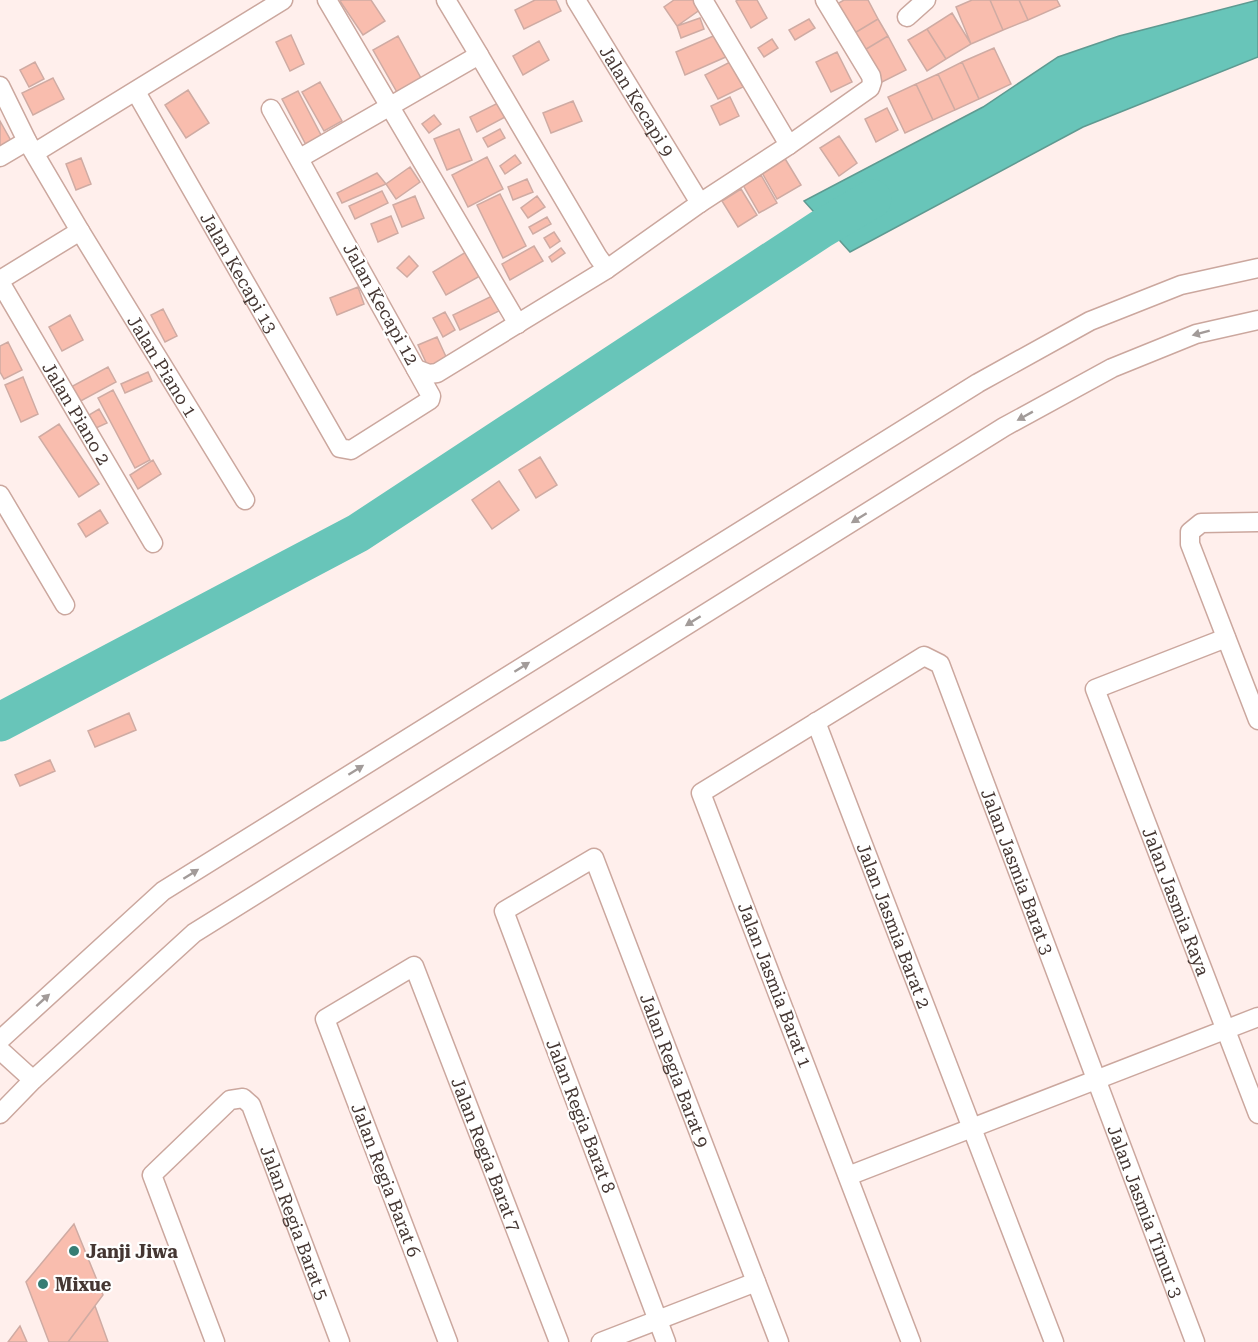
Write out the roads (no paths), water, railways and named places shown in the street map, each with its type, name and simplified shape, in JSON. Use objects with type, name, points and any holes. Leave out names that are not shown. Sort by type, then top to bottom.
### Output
[{"type":"street","points":[[0,157],[32,147],[136,92],[283,0]]},
{"type":"street","points":[[327,0],[518,324]]},
{"type":"street","points":[[446,0],[598,257],[607,268]]},
{"type":"street","name":"Jalan Kecapi 9","points":[[576,0],[699,202]]},
{"type":"street","points":[[703,0],[789,145]]},
{"type":"street","name":"Jalan Kecapi 12","points":[[271,109],[416,369],[422,373],[437,373],[607,268],[699,202],[789,145],[870,88],[872,82],[870,76],[825,0]]},
{"type":"street","points":[[907,17],[926,0]]},
{"type":"street","points":[[300,158],[479,55]]},
{"type":"street","name":"Jalan Piano 1","points":[[0,86],[80,231],[245,501]]},
{"type":"street","name":"Jalan Kecapi 13","points":[[136,92],[340,448],[351,450],[430,400],[430,393],[416,369]]},
{"type":"street","points":[[0,281],[80,231]]},
{"type":"street","points":[[0,1040],[163,891],[968,389],[1090,321],[1181,285],[1258,268]]},
{"type":"street","name":"Jalan Piano 2","points":[[0,281],[153,543]]},
{"type":"street","points":[[0,1114],[33,1080],[194,933],[1004,427],[1112,368],[1196,334],[1258,320]]},
{"type":"street","points":[[0,495],[65,605]]},
{"type":"street","points":[[1258,522],[1201,523],[1190,532],[1190,544],[1258,720]]},
{"type":"street","name":"Jalan Jasmia Raya","points":[[1226,638],[1095,689],[1258,1114]]},
{"type":"street","name":"Jalan Jasmia Barat 3","points":[[816,722],[924,656],[940,664],[1097,1080]]},
{"type":"street","name":"Jalan Jasmia Barat 1","points":[[816,722],[701,793],[911,1342]]},
{"type":"street","name":"Jalan Jasmia Barat 2","points":[[816,722],[1054,1342]]},
{"type":"street","name":"Jalan Regia Barat 9","points":[[504,911],[594,858],[779,1342]]},
{"type":"street","name":"Jalan Regia Barat 8","points":[[504,911],[666,1342]]},
{"type":"street","name":"Jalan Regia Barat 7","points":[[325,1019],[414,966],[559,1342]]},
{"type":"street","points":[[848,1176],[1258,1017]]},
{"type":"street","name":"Jalan Regia Barat 6","points":[[325,1019],[448,1342]]},
{"type":"street","points":[[0,1050],[33,1080]]},
{"type":"street","name":"Jalan Jasmia Timur 3","points":[[1097,1080],[1195,1342]]},
{"type":"street","name":"Jalan Regia Barat 5","points":[[215,1342],[152,1175],[230,1100],[243,1098],[251,1106],[340,1342]]},
{"type":"street","points":[[601,1342],[756,1282]]},
{"type":"water","points":[[1258,0],[1258,57],[1083,127],[850,252],[804,201],[983,107],[1058,57],[1119,36]]},
{"type":"waterway","points":[[0,722],[358,533],[821,229],[872,199]]},
{"type":"place","name":"Janji Jiwa","points":[[74,1251]]},
{"type":"place","name":"Mixue","points":[[43,1284]]}]
